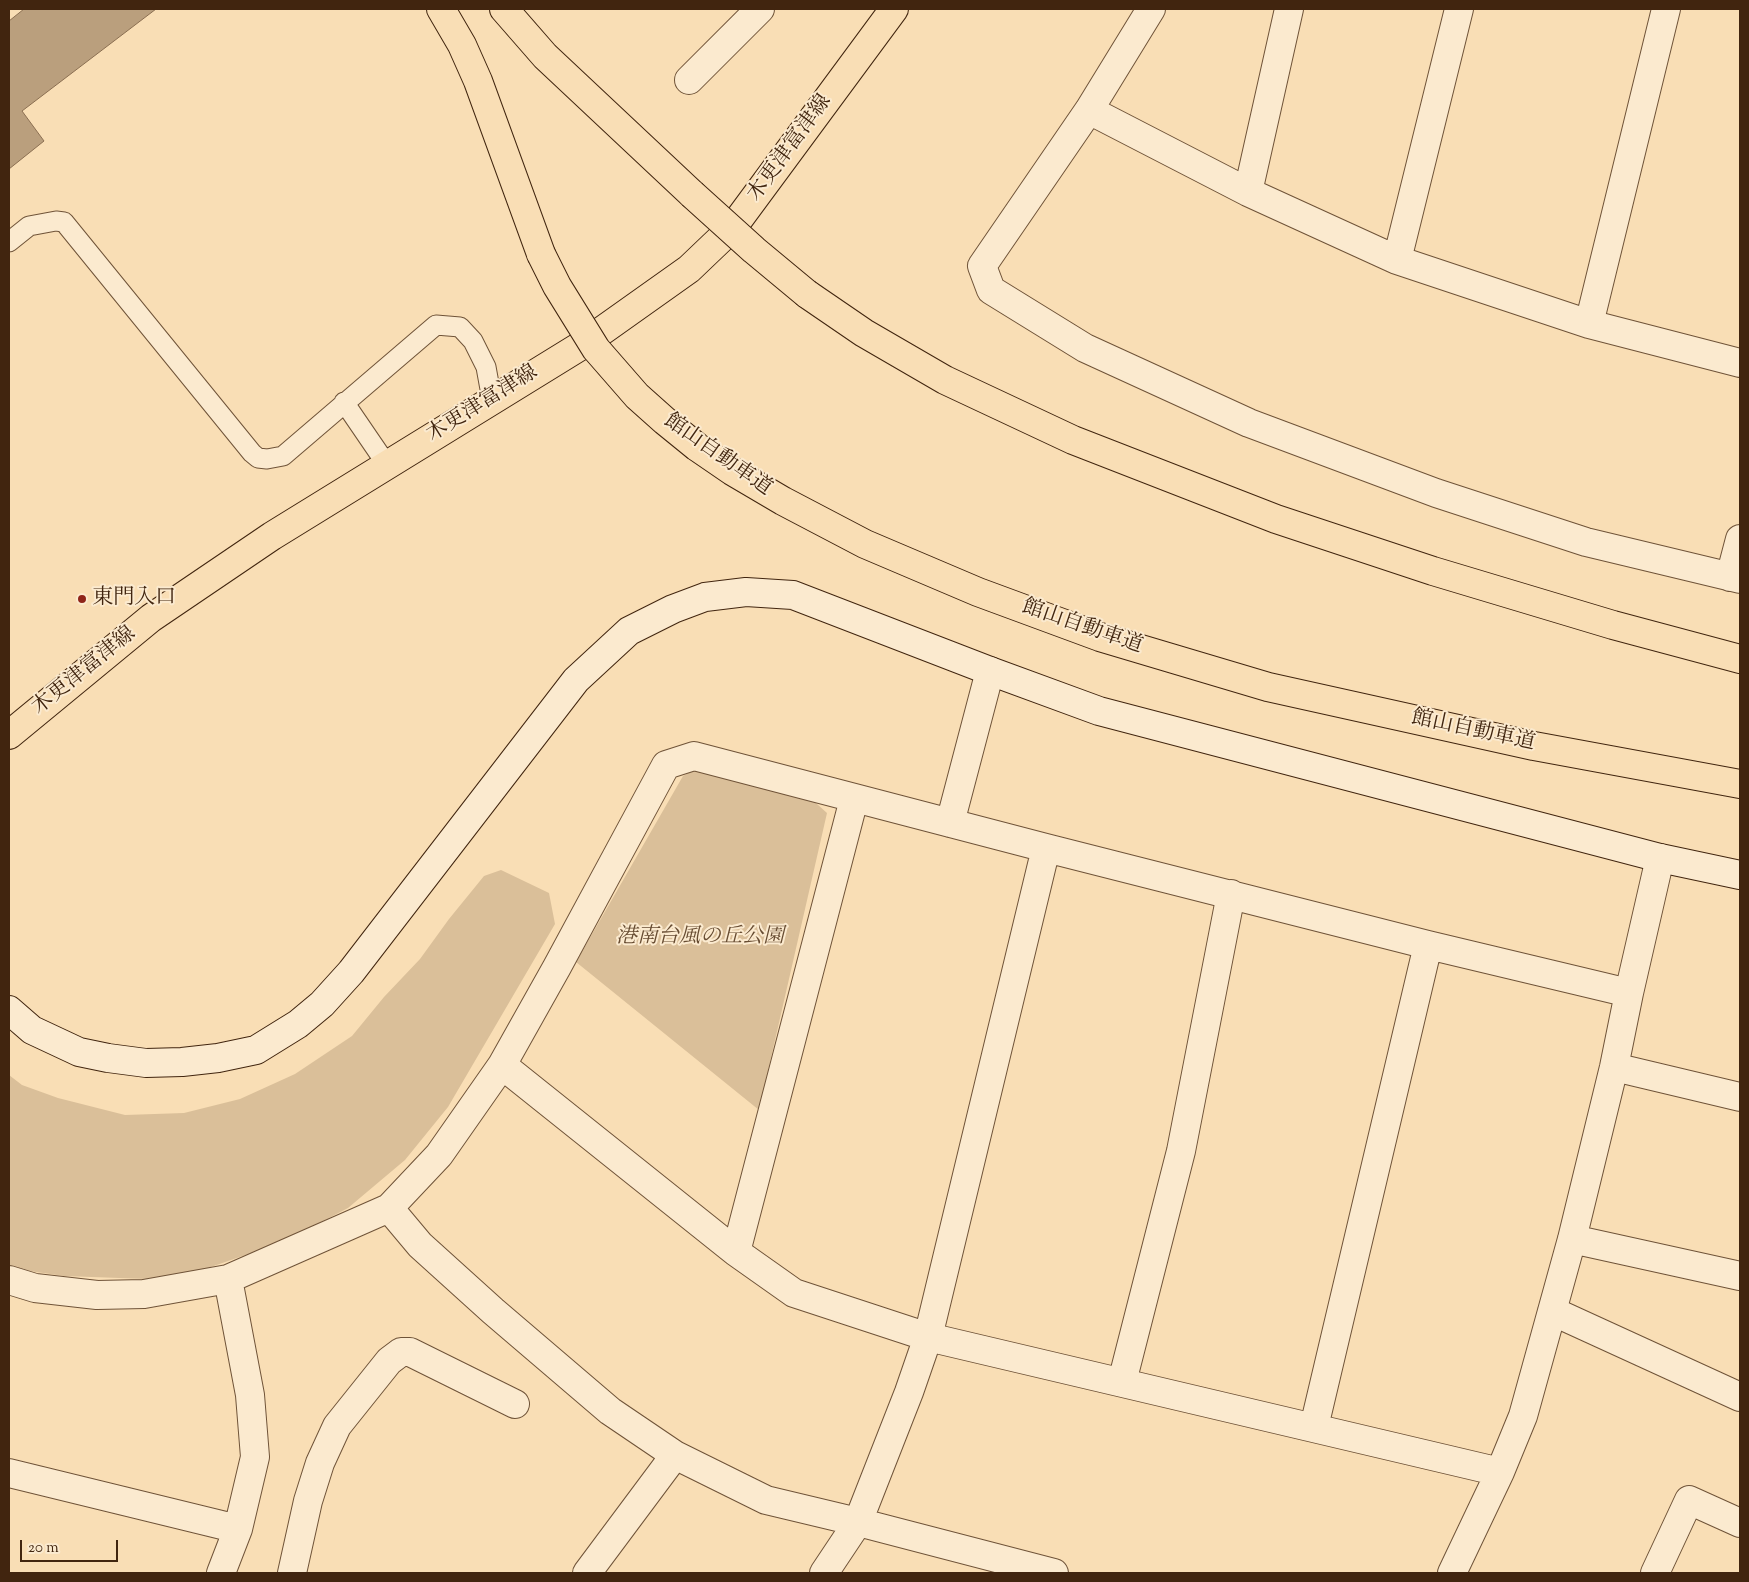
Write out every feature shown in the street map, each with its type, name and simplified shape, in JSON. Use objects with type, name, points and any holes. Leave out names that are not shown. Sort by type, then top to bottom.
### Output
[{"type":"main road","name":"館山自動車道","points":[[441,9],[462,45],[478,81],[541,254],[557,286],[596,349],[637,396],[664,421],[732,471],[783,501],[865,544],[978,592],[1100,637],[1268,687],[1534,746],[1740,784]]},
{"type":"main road","points":[[504,9],[545,56],[754,250],[807,294],[864,333],[945,380],[1073,440],[1276,519],[1424,568],[1612,625],[1740,659]]},
{"type":"main road","name":"木更津富津線","points":[[9,735],[151,618],[272,536],[582,345],[681,274],[733,227],[894,9]]},
{"type":"street","points":[[689,80],[760,9]]},
{"type":"street","points":[[1151,9],[1089,110],[982,266],[991,290],[1085,348],[1249,423],[1436,493],[1586,542],[1735,578],[1740,539]]},
{"type":"street","points":[[1248,192],[1289,9]]},
{"type":"street","points":[[1397,260],[1459,9]]},
{"type":"street","points":[[1589,324],[1666,9]]},
{"type":"street","points":[[1089,110],[1248,192],[1397,260],[1589,324],[1740,363]]},
{"type":"street","points":[[9,1010],[32,1030],[79,1052],[108,1058],[146,1063],[182,1062],[218,1058],[256,1050],[298,1024],[322,1004],[351,972],[576,680],[629,631],[673,608],[705,597],[746,592],[793,595],[1099,711],[1660,858],[1740,875]]},
{"type":"street","points":[[950,823],[990,671]]},
{"type":"street","points":[[9,1280],[35,1288],[97,1295],[144,1294],[228,1279],[389,1208],[439,1155],[502,1065],[666,765],[694,756],[854,799],[1428,945],[1629,993]]},
{"type":"street","points":[[736,1252],[854,799]]},
{"type":"street","points":[[824,1573],[858,1522],[928,1337],[1046,848]]},
{"type":"street","points":[[1452,1573],[1500,1472],[1523,1416],[1572,1239],[1614,1067],[1660,858]]},
{"type":"street","points":[[1122,1382],[1181,1151],[1231,894]]},
{"type":"street","points":[[1314,1427],[1428,945]]},
{"type":"street","points":[[502,1065],[736,1252],[794,1293],[928,1337],[1500,1472]]},
{"type":"street","points":[[1614,1067],[1740,1097]]},
{"type":"street","points":[[389,1208],[420,1245],[493,1311],[610,1411],[675,1455],[766,1500],[1054,1573]]},
{"type":"street","points":[[1572,1239],[1740,1276]]},
{"type":"street","points":[[221,1573],[238,1528],[255,1457],[250,1395],[228,1279]]},
{"type":"street","points":[[1552,1311],[1740,1397]]},
{"type":"street","points":[[292,1573],[308,1501],[320,1463],[337,1426],[389,1361],[401,1352],[410,1352],[515,1404]]},
{"type":"street","points":[[587,1573],[675,1455]]},
{"type":"street","points":[[9,1473],[238,1528]]},
{"type":"street","points":[[1655,1573],[1689,1500],[1740,1523]]},
{"type":"lane","points":[[9,242],[29,226],[56,221],[64,222],[252,454],[258,458],[267,459],[283,456],[436,325],[460,327],[473,341],[486,367],[492,400]]},
{"type":"lane","points":[[344,402],[387,465]]},
{"type":"green space","name":"港南台風の丘公園","points":[[696,769],[807,795],[827,813],[759,1110],[576,962],[683,776]]},
{"type":"green space","points":[[501,870],[549,893],[555,924],[448,1107],[405,1160],[348,1208],[283,1242],[205,1269],[147,1279],[64,1276],[9,1268],[9,1075],[22,1085],[58,1098],[125,1115],[184,1113],[240,1099],[295,1074],[352,1036],[384,997],[420,959],[484,876]]},
{"type":"shaded area","points":[[24,9],[156,9],[22,111],[44,141],[9,169],[9,21]]},
{"type":"place","name":"東門入口","points":[[82,599]]}]
